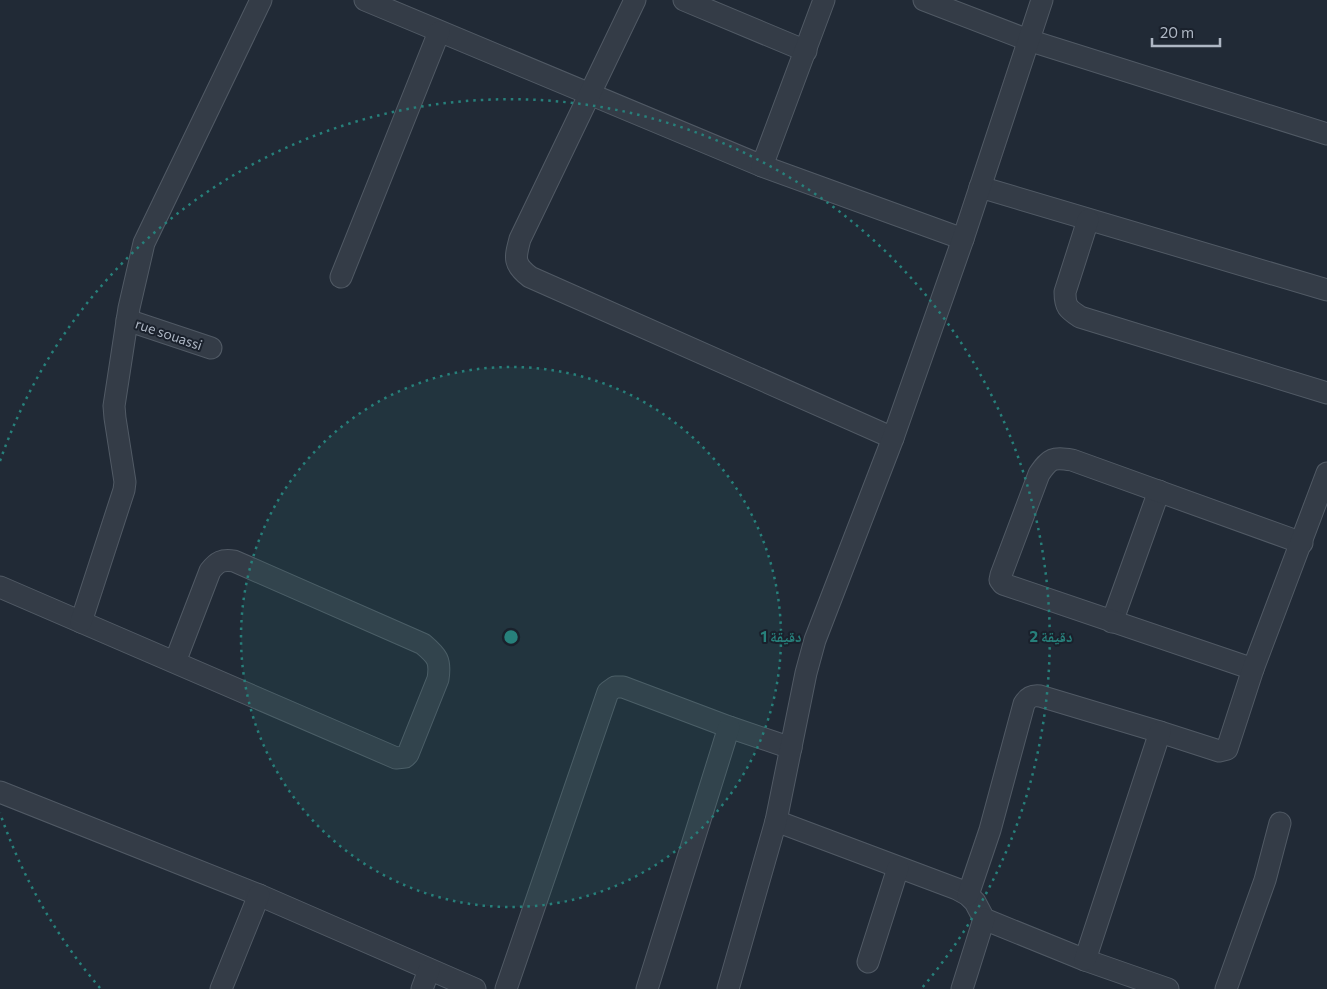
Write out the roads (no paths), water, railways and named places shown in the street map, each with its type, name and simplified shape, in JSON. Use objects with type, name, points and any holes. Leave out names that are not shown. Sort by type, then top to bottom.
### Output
[{"type":"street","points":[[81,622],[124,490],[125,482],[114,418],[114,406],[127,320],[142,252],[148,232],[261,0]]},
{"type":"street","points":[[365,0],[762,166],[963,240]]},
{"type":"street","points":[[635,0],[520,239],[516,257],[517,265],[530,277],[892,438]]},
{"type":"street","points":[[684,0],[806,51]]},
{"type":"street","points":[[762,166],[824,0]]},
{"type":"street","points":[[924,0],[1028,40],[1327,134]]},
{"type":"street","points":[[728,989],[776,821],[806,673],[815,640],[892,438],[963,240],[1042,0]]},
{"type":"street","points":[[341,276],[439,32]]},
{"type":"street","points":[[980,187],[1327,290]]},
{"type":"street","points":[[1088,220],[1065,292],[1065,301],[1069,310],[1080,317],[1327,393]]},
{"type":"street","name":"rue souassi","points":[[127,320],[211,348]]},
{"type":"street","points":[[1253,669],[1007,586],[1000,580],[1000,575],[1039,474],[1047,462],[1057,458],[1072,460],[1302,544]]},
{"type":"street","points":[[968,895],[990,830],[1024,704],[1033,696],[1040,696],[1219,751],[1225,751],[1230,746],[1253,669],[1302,544],[1327,473]]},
{"type":"street","points":[[1112,622],[1159,492]]},
{"type":"street","points":[[0,587],[81,622],[175,662],[401,758],[408,754],[438,679],[440,665],[435,655],[423,644],[234,561],[224,559],[216,563],[210,571],[175,662]]},
{"type":"street","points":[[506,989],[608,692],[615,687],[623,687],[729,727],[792,748]]},
{"type":"street","points":[[647,989],[729,727]]},
{"type":"street","points":[[1085,960],[1160,732]]},
{"type":"street","points":[[0,792],[258,895],[426,979],[475,989]]},
{"type":"street","points":[[776,821],[957,889],[968,895],[975,902],[984,919],[1085,960],[1168,989]]},
{"type":"street","points":[[1226,989],[1265,880],[1280,823]]},
{"type":"street","points":[[868,962],[898,868]]},
{"type":"street","points":[[221,989],[258,895]]},
{"type":"street","points":[[962,989],[984,919]]}]
